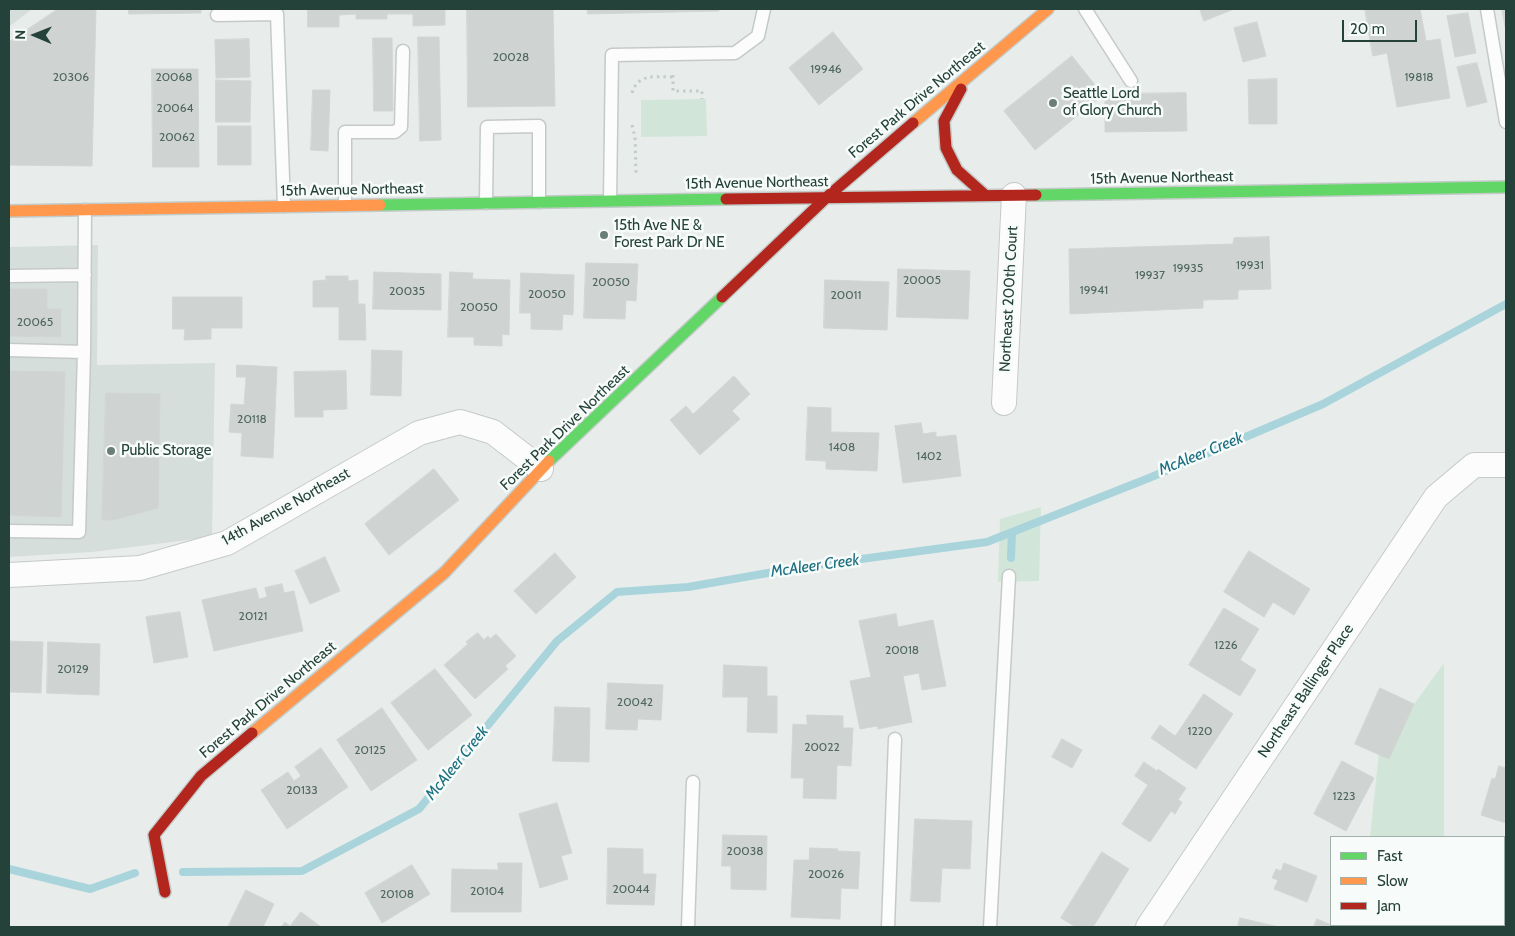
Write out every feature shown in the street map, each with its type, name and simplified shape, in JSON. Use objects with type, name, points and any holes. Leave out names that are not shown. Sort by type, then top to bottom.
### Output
[{"type":"main road","name":"Forest Park Drive Northeast","points":[[165,892],[154,835],[201,776],[444,573],[541,469],[827,196],[1048,9]]},
{"type":"main road","points":[[967,78],[944,121],[946,148],[957,170],[985,195]]},
{"type":"main road","name":"15th Avenue Northeast","points":[[9,211],[1506,186]]},
{"type":"street","name":"Northeast 200th Court","points":[[1004,403],[1014,195]]},
{"type":"street","name":"14th Avenue Northeast","points":[[9,575],[140,568],[227,543],[418,433],[460,422],[493,432],[541,469]]},
{"type":"street","name":"Northeast Ballinger Place","points":[[1148,927],[1436,497],[1474,465],[1506,465]]},
{"type":"lane","points":[[610,200],[612,55],[735,53],[758,36],[764,9]]},
{"type":"lane","points":[[1085,9],[1131,81]]},
{"type":"lane","points":[[1487,9],[1506,122]]},
{"type":"lane","points":[[217,15],[277,14],[284,206]]},
{"type":"lane","points":[[345,205],[345,132],[396,132],[401,127],[403,51]]},
{"type":"lane","points":[[486,203],[487,127],[504,126],[539,126],[539,202]]},
{"type":"lane","points":[[9,531],[79,532],[84,352],[85,210]]},
{"type":"lane","points":[[9,276],[85,275]]},
{"type":"lane","points":[[9,350],[84,352]]},
{"type":"lane","points":[[990,927],[1009,576]]},
{"type":"lane","points":[[888,927],[895,739]]},
{"type":"lane","points":[[688,927],[693,782]]},
{"type":"path","points":[[672,67],[673,91],[702,91],[702,99]]},
{"type":"path","points":[[632,101],[632,92],[636,84],[644,78],[673,77]]},
{"type":"path","points":[[632,117],[635,137],[636,174]]},
{"type":"shaded area","points":[[9,9],[32,9],[9,27]]},
{"type":"shaded area","name":"Public Storage","points":[[98,245],[97,365],[215,363],[212,537],[92,552],[9,557],[9,247]]},
{"type":"green space","points":[[706,99],[707,136],[641,137],[641,100]]},
{"type":"green space","points":[[1041,507],[1039,581],[998,582],[1000,519]]},
{"type":"green space","points":[[1444,663],[1444,836],[1370,836],[1379,752]]},
{"type":"green space","points":[[1360,926],[1444,926],[1444,927]]},
{"type":"building","points":[[58,9],[96,9],[92,166],[9,165],[9,42]]},
{"type":"building","points":[[129,9],[201,9],[201,13],[129,14]]},
{"type":"building","points":[[308,9],[445,9],[445,25],[413,26],[413,14],[387,14],[387,19],[356,19],[356,14],[339,15],[339,27],[308,27]]},
{"type":"building","points":[[467,9],[553,9],[555,106],[468,107]]},
{"type":"building","points":[[587,9],[719,9],[719,11],[588,14]]},
{"type":"building","points":[[1200,9],[1234,9],[1204,21]]},
{"type":"building","points":[[1365,9],[1420,9],[1426,41],[1440,39],[1450,98],[1397,107],[1387,53],[1373,56]]},
{"type":"building","points":[[1502,9],[1506,9],[1506,31]]},
{"type":"building","points":[[1468,13],[1476,53],[1455,57],[1447,16]]},
{"type":"building","points":[[1257,22],[1266,56],[1243,62],[1234,28]]},
{"type":"building","points":[[833,32],[863,69],[819,105],[789,68]]},
{"type":"building","points":[[418,37],[439,37],[441,140],[420,141]]},
{"type":"building","points":[[373,38],[392,38],[393,111],[374,111]]},
{"type":"building","points":[[249,39],[250,77],[216,78],[215,40]]},
{"type":"building","name":"Seattle Lord of Glory Church","points":[[1072,56],[1103,95],[1035,150],[1004,111]]},
{"type":"building","points":[[1477,63],[1487,102],[1467,107],[1457,67]]},
{"type":"building","points":[[152,69],[198,69],[199,167],[153,167]]},
{"type":"building","points":[[1277,79],[1277,124],[1249,124],[1248,80]]},
{"type":"building","points":[[216,80],[251,81],[250,122],[216,122]]},
{"type":"building","points":[[313,90],[330,90],[328,151],[311,150]]},
{"type":"building","points":[[1186,93],[1187,131],[1105,132],[1105,94]]},
{"type":"building","points":[[218,126],[251,126],[251,165],[218,165]]},
{"type":"building","points":[[1269,237],[1271,289],[1238,290],[1238,299],[1203,300],[1203,308],[1070,314],[1069,249],[1233,244],[1234,238]]},
{"type":"building","points":[[586,263],[638,264],[636,301],[626,300],[625,319],[584,318]]},
{"type":"building","points":[[898,269],[970,271],[968,319],[897,317]]},
{"type":"building","points":[[374,272],[441,274],[441,310],[373,309]]},
{"type":"building","points":[[450,272],[473,273],[472,279],[510,280],[509,335],[502,334],[502,346],[474,345],[474,337],[448,337]]},
{"type":"building","points":[[521,273],[574,275],[573,315],[563,314],[562,330],[531,329],[531,313],[520,313]]},
{"type":"building","points":[[326,276],[348,276],[348,281],[358,280],[358,304],[365,304],[366,340],[339,340],[339,307],[313,307],[313,281],[326,280]]},
{"type":"building","points":[[825,280],[889,282],[887,330],[824,328]]},
{"type":"building","points":[[9,289],[47,289],[47,309],[61,309],[61,337],[9,336]]},
{"type":"building","points":[[173,297],[242,297],[242,328],[211,328],[211,339],[184,340],[185,329],[173,329]]},
{"type":"building","points":[[372,350],[402,351],[401,396],[371,395]]},
{"type":"building","points":[[237,365],[277,367],[273,458],[241,456],[242,433],[229,432],[231,404],[244,405],[246,377],[237,377]]},
{"type":"building","points":[[9,371],[65,372],[61,517],[9,515]]},
{"type":"building","points":[[346,371],[347,409],[323,410],[323,417],[295,417],[294,372]]},
{"type":"building","points":[[734,376],[750,394],[732,411],[740,419],[700,455],[670,420],[686,406],[693,414]]},
{"type":"building","points":[[106,393],[160,394],[158,508],[113,520],[102,520]]},
{"type":"building","points":[[808,407],[831,408],[831,432],[879,433],[877,471],[826,469],[826,461],[806,460]]},
{"type":"building","points":[[921,423],[923,434],[936,432],[936,437],[956,435],[961,476],[903,483],[895,426]]},
{"type":"building","points":[[434,469],[459,500],[389,555],[365,524]]},
{"type":"building","points":[[1249,551],[1310,589],[1294,615],[1273,602],[1264,617],[1224,592]]},
{"type":"building","points":[[555,553],[576,577],[536,614],[514,591]]},
{"type":"building","points":[[325,557],[340,591],[310,604],[295,571]]},
{"type":"building","points":[[282,584],[284,593],[294,591],[303,631],[214,651],[202,600],[256,588],[259,599],[267,597],[265,588]]},
{"type":"building","points":[[1224,608],[1259,629],[1240,660],[1256,670],[1240,696],[1189,665]]},
{"type":"building","points":[[180,612],[188,657],[154,663],[146,617]]},
{"type":"building","points":[[896,614],[898,627],[933,620],[946,686],[922,690],[919,673],[903,676],[912,722],[878,729],[877,726],[860,729],[850,681],[871,677],[859,621]]},
{"type":"building","points":[[478,633],[484,640],[488,636],[490,639],[496,634],[516,656],[505,666],[508,669],[475,699],[444,665],[468,644],[466,642]]},
{"type":"building","points":[[9,641],[43,642],[41,693],[9,692]]},
{"type":"building","points":[[48,642],[100,644],[99,695],[47,693]]},
{"type":"building","points":[[724,665],[767,667],[767,696],[777,696],[777,733],[747,732],[748,697],[723,697]]},
{"type":"building","points":[[435,669],[472,715],[428,750],[391,703]]},
{"type":"building","points":[[608,683],[663,685],[661,720],[638,719],[637,730],[606,729]]},
{"type":"building","points":[[1380,688],[1414,704],[1389,759],[1355,744]]},
{"type":"building","points":[[1204,694],[1233,714],[1196,769],[1151,738],[1160,725],[1175,736]]},
{"type":"building","points":[[555,707],[590,708],[589,762],[553,761]]},
{"type":"building","points":[[382,708],[417,760],[371,791],[337,740]]},
{"type":"building","points":[[807,715],[843,716],[843,728],[853,728],[851,766],[837,765],[836,799],[803,798],[804,778],[791,778],[793,724],[807,725]]},
{"type":"building","points":[[1062,739],[1082,750],[1072,768],[1052,757]]},
{"type":"building","points":[[321,748],[348,787],[287,829],[261,790],[288,772],[294,781],[301,776],[295,767]]},
{"type":"building","points":[[1342,761],[1374,778],[1346,831],[1314,814]]},
{"type":"building","points":[[1144,762],[1186,788],[1178,800],[1182,802],[1175,814],[1171,811],[1150,842],[1122,824],[1148,785],[1135,776]]},
{"type":"building","points":[[1499,766],[1506,768],[1506,823],[1481,815],[1492,778],[1495,779]]},
{"type":"building","points":[[557,803],[572,853],[561,856],[568,879],[540,888],[519,814]]},
{"type":"building","points":[[915,819],[972,821],[970,869],[942,868],[940,902],[911,901]]},
{"type":"building","points":[[723,835],[767,836],[766,890],[731,889],[731,866],[722,866]]},
{"type":"building","points":[[1505,842],[1506,842],[1505,892]]},
{"type":"building","points":[[608,848],[643,849],[643,874],[656,874],[654,905],[607,904]]},
{"type":"building","points":[[810,848],[860,852],[858,889],[841,888],[840,919],[791,917],[794,860],[809,860]]},
{"type":"building","points":[[1102,852],[1129,869],[1093,927],[1076,927],[1061,918]]},
{"type":"building","points":[[498,863],[522,863],[521,912],[451,912],[452,869],[498,870]]},
{"type":"building","points":[[1284,863],[1317,876],[1307,902],[1274,889],[1278,880],[1272,878],[1276,869],[1281,871]]},
{"type":"building","points":[[412,865],[430,894],[382,923],[365,893]]},
{"type":"building","points":[[246,890],[274,904],[263,927],[228,927]]},
{"type":"building","points":[[301,912],[321,927],[281,927],[285,922],[290,926]]},
{"type":"building","points":[[1240,918],[1279,927],[1238,927]]},
{"type":"building","points":[[1317,919],[1330,926],[1340,927],[1314,927]]},
{"type":"waterway","name":"McAleer Creek","points":[[183,872],[302,871],[419,809],[557,641],[617,592],[688,587],[802,567],[987,542],[1149,478],[1323,404],[1506,304]]},
{"type":"waterway","points":[[1011,558],[1012,532]]},
{"type":"waterway","name":"McAleer Creek","points":[[9,869],[90,889],[135,873]]},
{"type":"traffic: fast","points":[[1036,195],[1506,187]]},
{"type":"traffic: fast","points":[[380,205],[726,199]]},
{"type":"traffic: fast","points":[[549,461],[722,297]]},
{"type":"traffic: slow","points":[[913,123],[1048,9]]},
{"type":"traffic: slow","points":[[9,211],[380,205]]},
{"type":"traffic: slow","points":[[252,733],[444,573],[549,461]]},
{"type":"traffic: jam","points":[[961,89],[944,121],[946,148],[957,170],[985,195]]},
{"type":"traffic: jam","points":[[722,297],[827,197],[913,123]]},
{"type":"traffic: jam","points":[[726,199],[1036,195]]},
{"type":"traffic: jam","points":[[165,892],[154,835],[201,776],[252,733]]},
{"type":"place","name":"Seattle Lord of Glory Church","points":[[1053,103]]},
{"type":"place","name":"15th Ave NE & Forest Park Dr NE","points":[[604,235]]},
{"type":"place","name":"Public Storage","points":[[111,451]]}]
